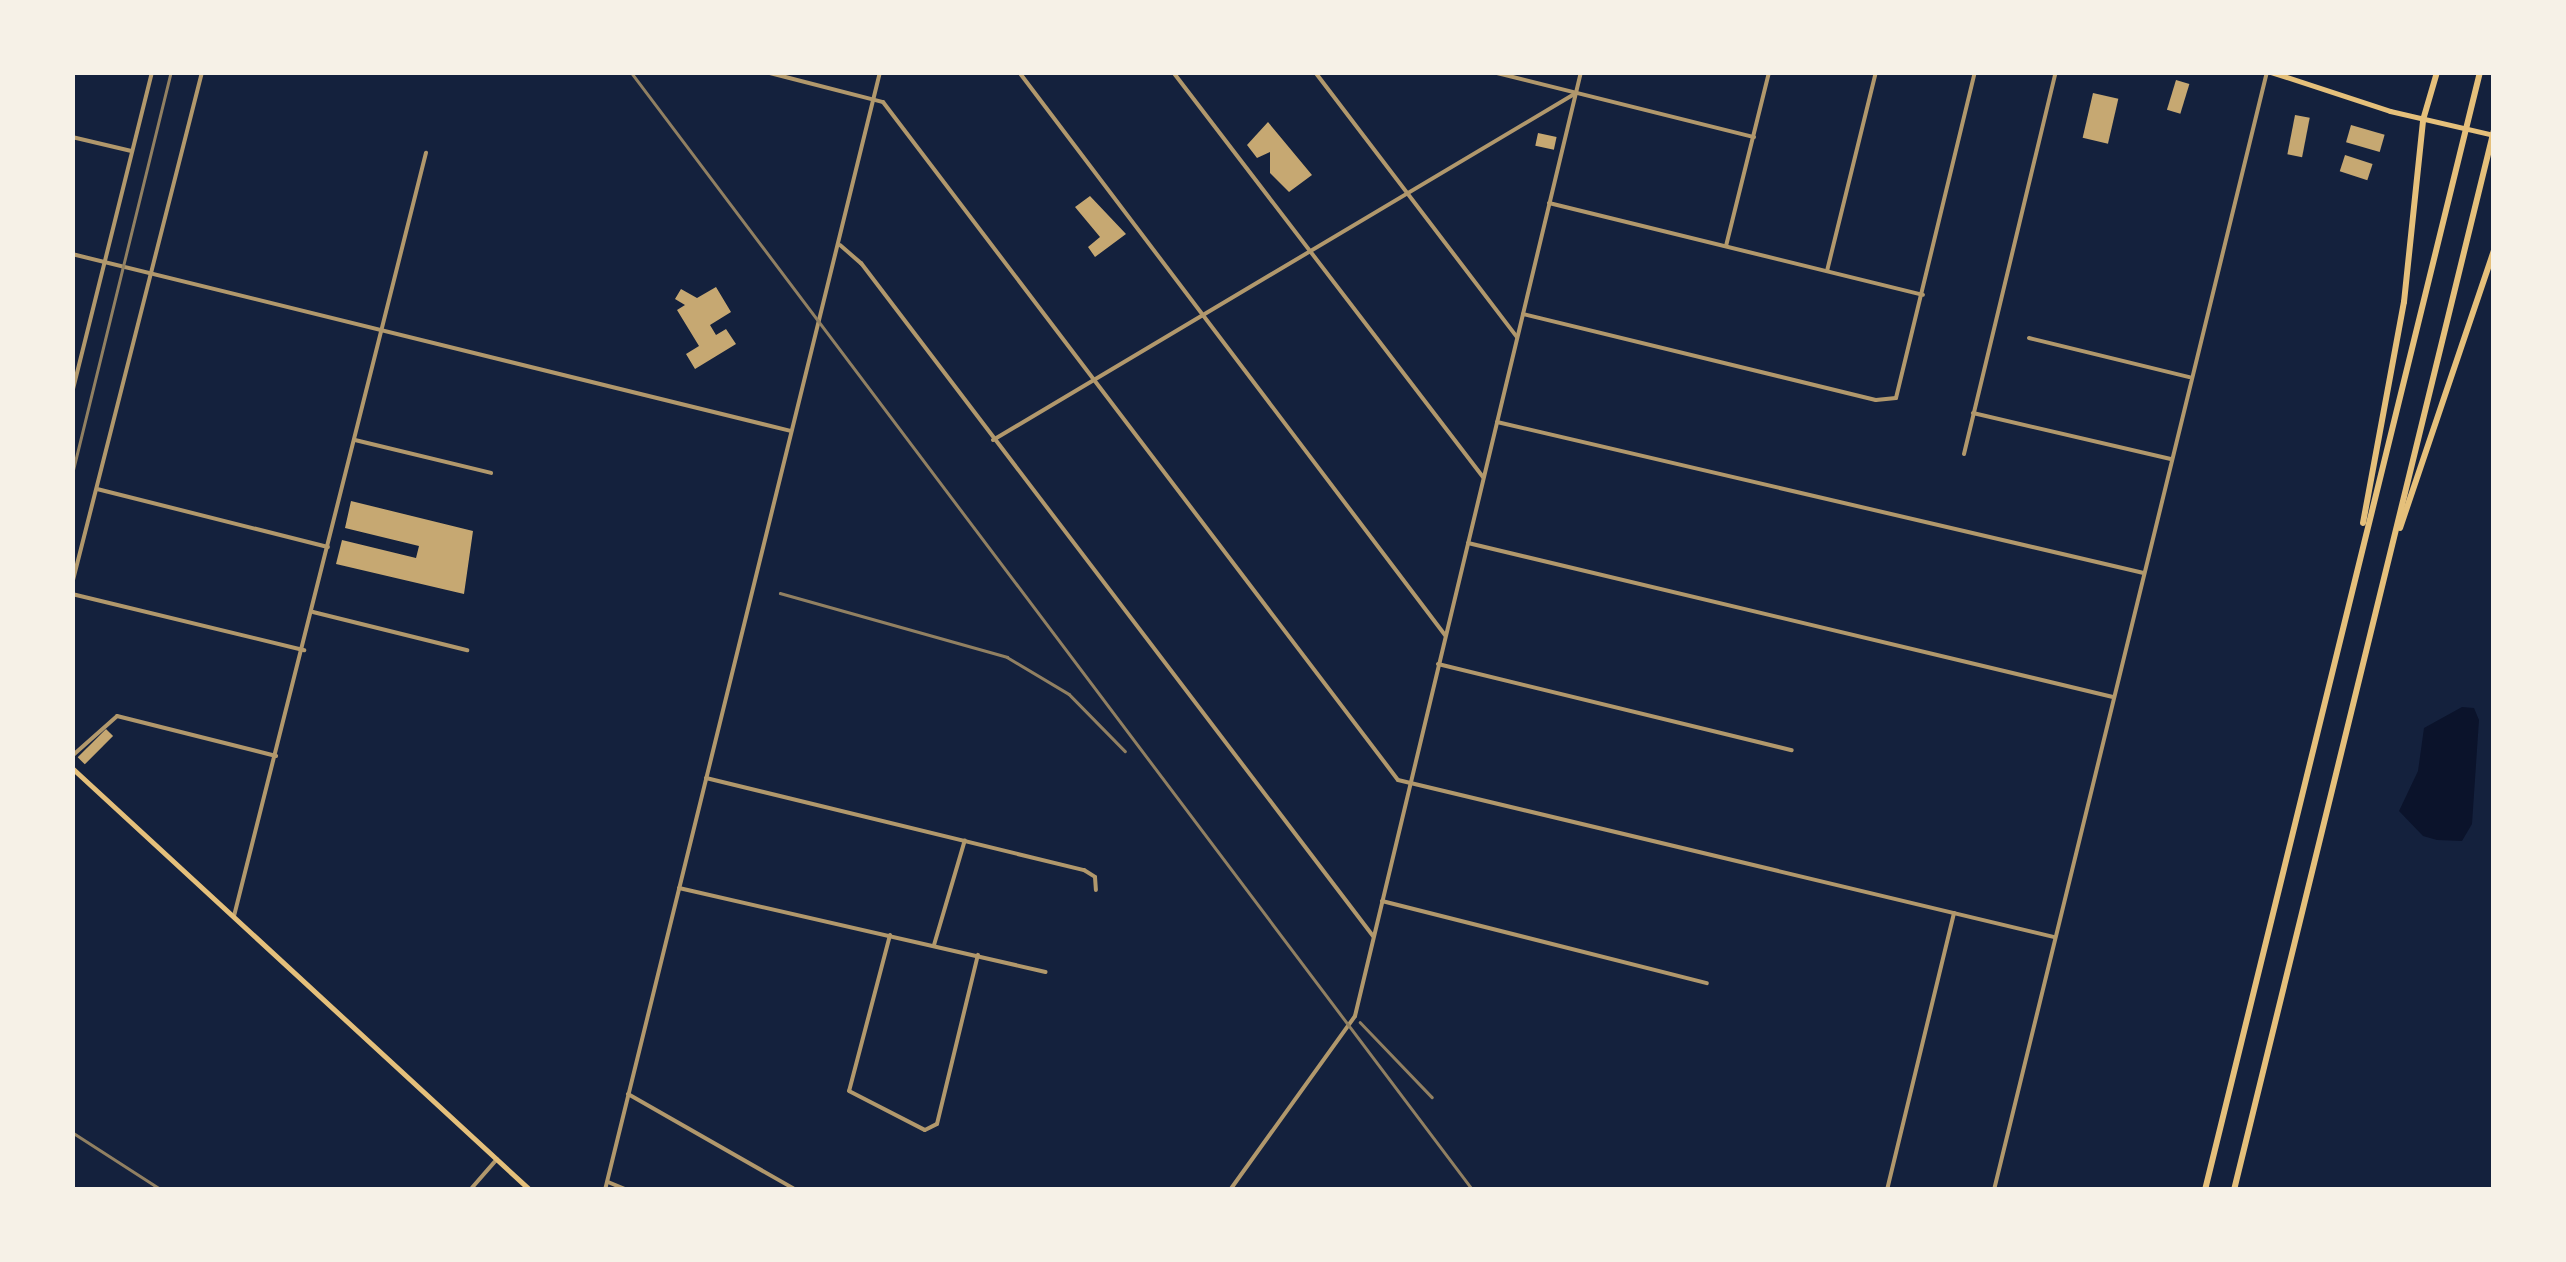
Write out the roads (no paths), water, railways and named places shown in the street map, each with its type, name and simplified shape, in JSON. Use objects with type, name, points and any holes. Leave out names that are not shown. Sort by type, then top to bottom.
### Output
[{"type":"highway","points":[[2352,583],[2404,302],[2423,120],[2436,72]]},
{"type":"highway","points":[[2205,1190],[2480,72]]},
{"type":"highway","points":[[2234,1190],[2494,133]]},
{"type":"highway","points":[[2384,576],[2494,250]]},
{"type":"main road","points":[[2269,72],[2423,120],[2494,133]]},
{"type":"main road","points":[[72,768],[530,1190]]},
{"type":"street","points":[[72,394],[152,72]]},
{"type":"street","points":[[72,584],[202,72]]},
{"type":"street","points":[[766,72],[883,102],[1388,769],[1409,784],[2054,938]]},
{"type":"street","points":[[605,1190],[880,72]]},
{"type":"street","points":[[1019,72],[1446,635]]},
{"type":"street","points":[[1172,72],[1483,477]]},
{"type":"street","points":[[1315,72],[1516,337]]},
{"type":"street","points":[[1493,72],[1754,137]]},
{"type":"street","points":[[1230,1190],[1354,1016],[1581,72]]},
{"type":"street","points":[[1726,246],[1770,72]]},
{"type":"street","points":[[1828,272],[1876,72]]},
{"type":"street","points":[[1523,314],[1876,400],[1896,398],[1975,72]]},
{"type":"street","points":[[1964,454],[2056,72]]},
{"type":"street","points":[[1994,1190],[2190,377],[2269,72]]},
{"type":"street","points":[[992,440],[1576,93]]},
{"type":"street","points":[[72,137],[132,152]]},
{"type":"street","points":[[234,916],[426,153]]},
{"type":"street","points":[[1550,203],[1923,295]]},
{"type":"street","points":[[838,244],[861,264],[1373,936]]},
{"type":"street","points":[[72,254],[790,431]]},
{"type":"street","points":[[2029,338],[2190,377]]},
{"type":"street","points":[[1973,413],[2171,459]]},
{"type":"street","points":[[1498,422],[2144,573]]},
{"type":"street","points":[[355,440],[491,474]]},
{"type":"street","points":[[97,489],[328,547]]},
{"type":"street","points":[[1468,543],[2113,697]]},
{"type":"street","points":[[72,594],[304,650]]},
{"type":"street","points":[[313,612],[467,650]]},
{"type":"street","points":[[1438,664],[1792,750]]},
{"type":"street","points":[[72,756],[116,716],[277,756]]},
{"type":"street","points":[[706,778],[1084,870],[1096,877],[1096,890]]},
{"type":"street","points":[[934,945],[965,840]]},
{"type":"street","points":[[679,888],[1046,972]]},
{"type":"street","points":[[1382,900],[1707,983]]},
{"type":"street","points":[[1887,1190],[1954,914]]},
{"type":"street","points":[[890,934],[850,1079],[850,1093],[933,1130],[978,955]]},
{"type":"street","points":[[628,1094],[796,1190]]},
{"type":"street","points":[[470,1190],[497,1159]]},
{"type":"street","points":[[606,1182],[627,1190]]},
{"type":"water","points":[[2462,707],[2474,708],[2479,720],[2472,824],[2462,841],[2437,840],[2423,836],[2399,811],[2418,771],[2424,728]]},
{"type":"railway","points":[[72,474],[171,72]]},
{"type":"railway","points":[[631,72],[1473,1190]]},
{"type":"railway","points":[[780,593],[1007,657],[1069,694],[1125,751]]},
{"type":"railway","points":[[1360,1022],[1432,1097]]},
{"type":"railway","points":[[72,1132],[162,1190]]}]
